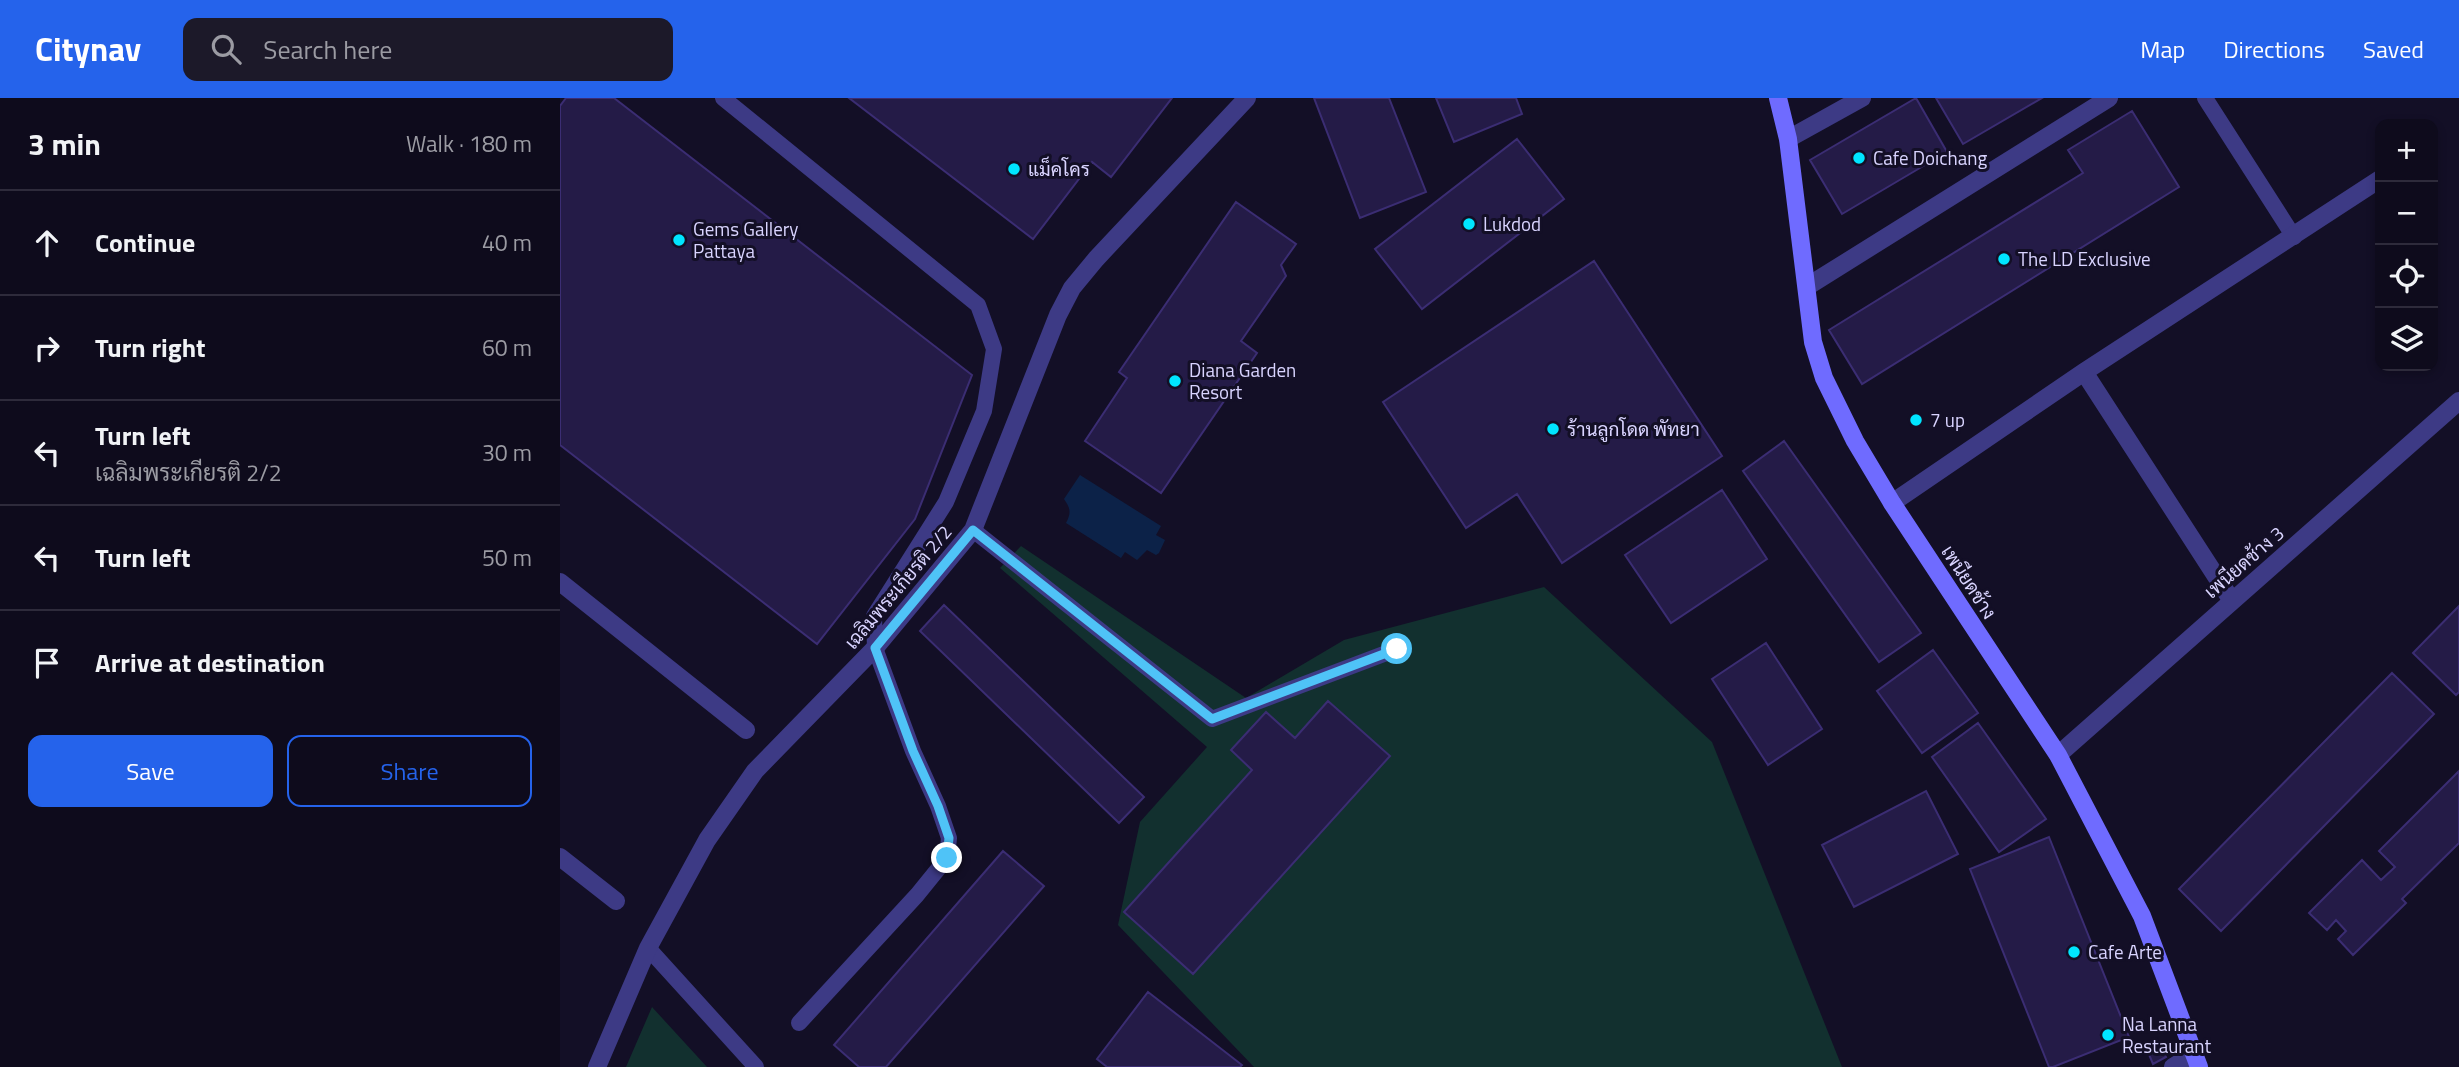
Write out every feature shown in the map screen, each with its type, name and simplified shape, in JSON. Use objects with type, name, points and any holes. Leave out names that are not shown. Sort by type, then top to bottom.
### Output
[{"type":"street","name":"เฉลิมพระเกียรติ 2/2","points":[[597,1067],[648,948],[707,841],[755,771],[875,648],[973,530],[1058,315],[1072,288],[1247,98]]},
{"type":"street","name":"เพนียดช้าง","points":[[1778,98],[1788,139],[1813,341],[1824,378],[1855,441],[1892,503],[2058,755],[2142,916],[2197,1061]]},
{"type":"street","points":[[1788,139],[1862,98]]},
{"type":"street","points":[[1808,286],[2109,98]]},
{"type":"street","points":[[1892,503],[2084,372],[2377,182]]},
{"type":"street","points":[[2084,372],[2232,601]]},
{"type":"street","name":"เพนียดช้าง 3","points":[[2058,755],[2459,401]]},
{"type":"street","points":[[560,582],[746,730]]},
{"type":"street","points":[[560,857],[616,901]]},
{"type":"street","points":[[2173,1067],[2197,1061]]},
{"type":"lane","points":[[723,98],[978,305],[994,349],[984,411],[946,502],[874,616],[875,648],[949,838],[947,858],[917,895],[799,1023]]},
{"type":"lane","points":[[2205,98],[2294,237]]},
{"type":"lane","points":[[973,530],[1212,719],[1397,649]]},
{"type":"lane","points":[[648,948],[755,1067]]},
{"type":"green space","points":[[1021,546],[1246,698],[1344,640],[1544,587],[1712,742],[1842,1067],[1254,1067],[1118,925],[1140,822],[1207,747],[1000,568]]},
{"type":"green space","points":[[652,1007],[707,1067],[626,1067]]},
{"type":"water","points":[[1080,475],[1161,526],[1156,535],[1165,540],[1159,553],[1156,555],[1147,550],[1137,560],[1125,552],[1121,558],[1066,523],[1069,511],[1064,499]]},
{"type":"building","name":"Gems Gallery Pattaya","points":[[566,98],[614,98],[972,375],[915,519],[817,644],[560,445],[560,106]]},
{"type":"building","name":"แม็คโคร","points":[[849,98],[1172,98],[1111,177],[1092,162],[1033,239]]},
{"type":"building","points":[[1314,98],[1389,98],[1426,192],[1360,218]]},
{"type":"building","points":[[1436,98],[1516,98],[1522,114],[1454,142]]},
{"type":"building","points":[[1916,98],[1947,152],[1842,214],[1810,160]]},
{"type":"building","points":[[1936,98],[2042,98],[1963,144]]},
{"type":"building","name":"The LD Exclusive","points":[[2132,111],[2179,187],[1862,384],[1829,330],[2083,173],[2068,150]]},
{"type":"building","name":"Lukdod","points":[[1517,139],[1564,199],[1422,309],[1375,249]]},
{"type":"building","points":[[1236,202],[1296,244],[1281,265],[1286,276],[1241,341],[1257,353],[1161,493],[1085,441],[1127,378],[1119,372]]},
{"type":"building","name":"ร้านลูกโดด พัทยา","points":[[1594,261],[1722,456],[1562,563],[1517,494],[1466,528],[1383,402]]},
{"type":"building","points":[[1784,441],[1921,633],[1879,662],[1743,471]]},
{"type":"building","points":[[1722,490],[1767,559],[1671,623],[1625,555]]},
{"type":"building","points":[[944,605],[1144,797],[1119,823],[920,631]]},
{"type":"building","points":[[2459,606],[2459,692],[2456,695],[2413,653]]},
{"type":"building","points":[[1766,643],[1822,729],[1768,765],[1712,679]]},
{"type":"building","points":[[1933,650],[1978,713],[1922,753],[1877,691]]},
{"type":"building","points":[[2392,673],[2434,714],[2221,931],[2179,889]]},
{"type":"building","points":[[1328,701],[1390,756],[1193,974],[1124,912],[1252,770],[1231,750],[1266,712],[1295,738]]},
{"type":"building","points":[[1978,723],[2046,819],[1999,852],[1932,757]]},
{"type":"building","points":[[2459,771],[2459,843],[2402,899],[2406,903],[2353,955],[2338,939],[2346,931],[2336,920],[2327,930],[2309,913],[2362,860],[2381,880],[2395,867],[2379,851]]},
{"type":"building","points":[[1926,791],[1958,854],[1854,907],[1822,845]]},
{"type":"building","points":[[2049,837],[2129,1037],[2053,1067],[2049,1067],[1970,869]]},
{"type":"building","points":[[1003,851],[1044,886],[886,1067],[859,1067],[834,1045]]},
{"type":"building","points":[[1148,992],[1242,1065],[1107,1067],[1097,1059]]},
{"type":"building","points":[[2161,1046],[2166,1057],[2153,1064],[2148,1052]]},
{"type":"place","name":"Cafe Doichang","points":[[1859,158]]},
{"type":"place","name":"แม็คโคร","points":[[1014,169]]},
{"type":"place","name":"Lukdod","points":[[1469,224]]},
{"type":"place","name":"Gems Gallery Pattaya","points":[[679,240]]},
{"type":"place","name":"The LD Exclusive","points":[[2004,259]]},
{"type":"place","name":"Diana Garden Resort","points":[[1175,381]]},
{"type":"place","name":"7 up","points":[[1916,420]]},
{"type":"place","name":"ร้านลูกโดด พัทยา","points":[[1553,429]]},
{"type":"place","name":"Cafe Arte","points":[[2074,952]]},
{"type":"place","name":"Na Lanna Restaurant","points":[[2108,1035]]},
{"type":"route","points":[[947,858],[949,838],[875,648],[973,530],[1212,719],[1397,649]]}]
